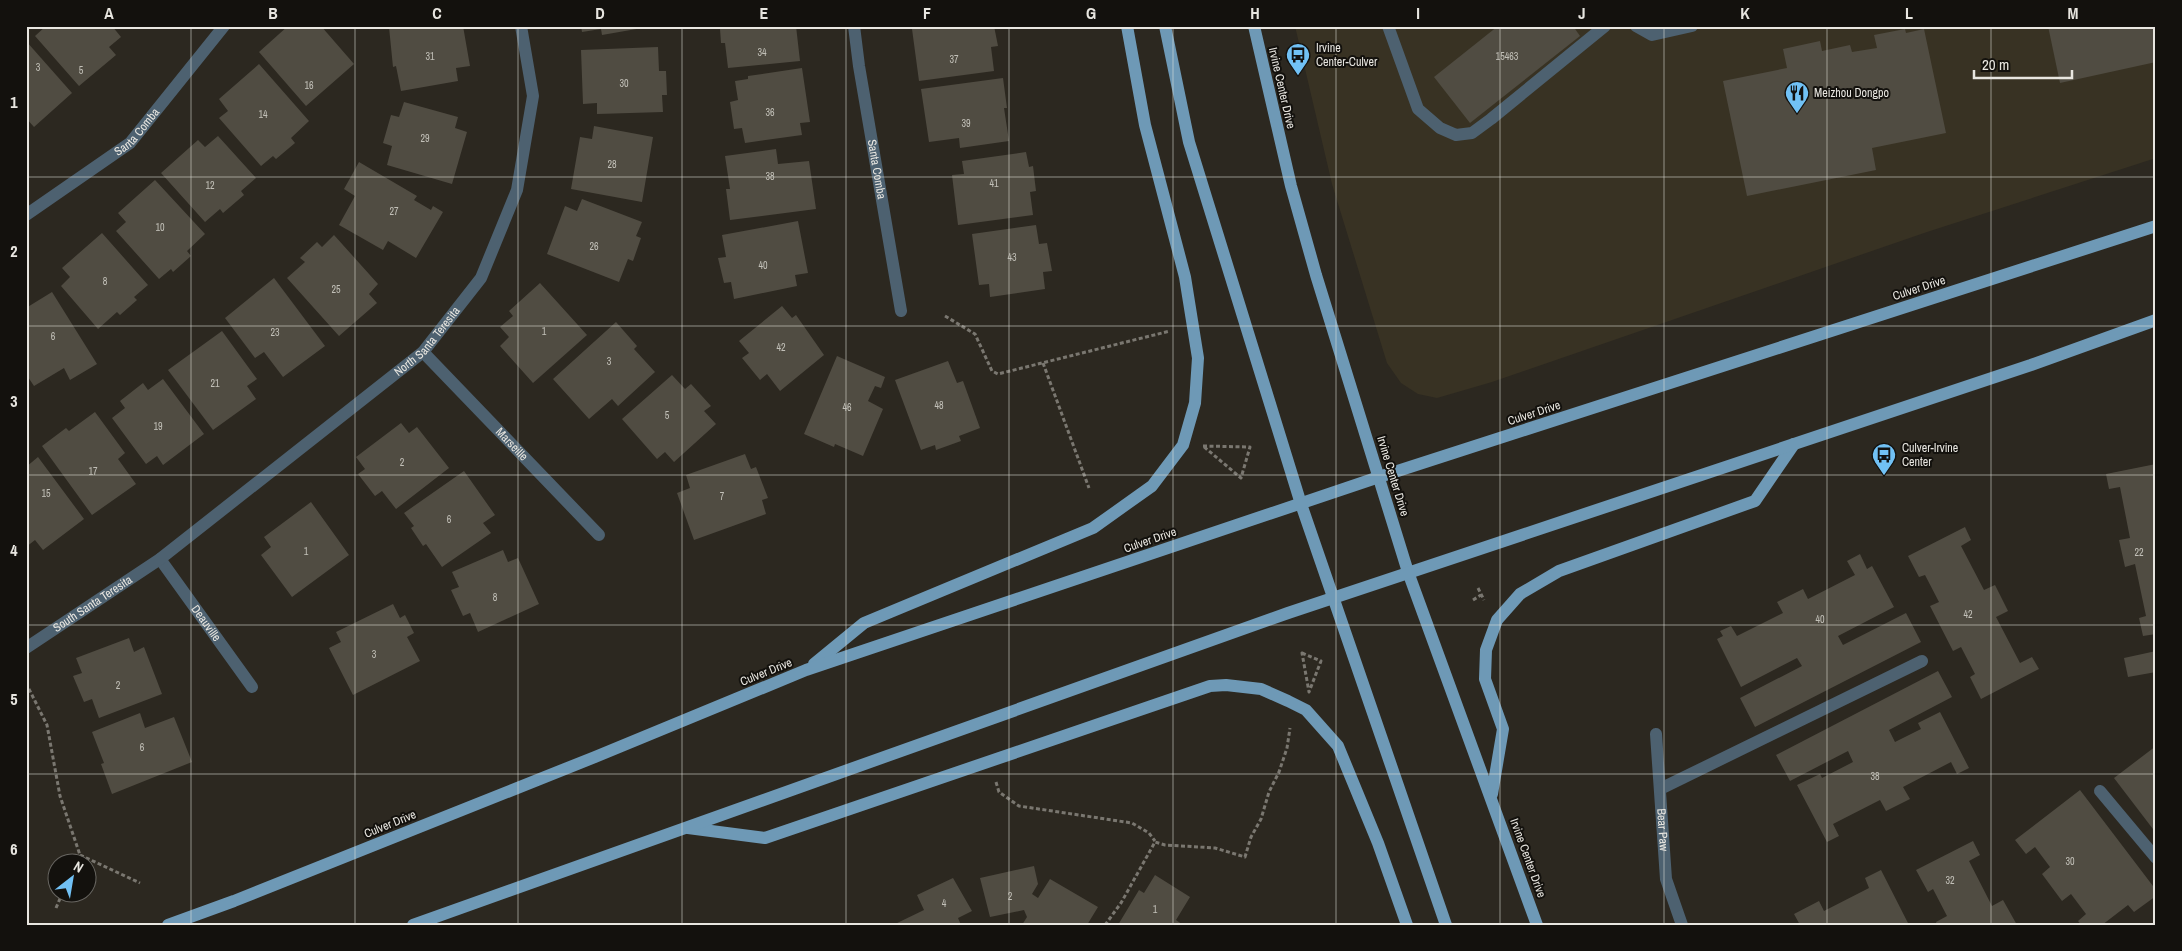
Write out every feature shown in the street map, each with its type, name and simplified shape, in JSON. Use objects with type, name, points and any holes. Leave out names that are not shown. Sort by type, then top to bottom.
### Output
[{"type":"main road","points":[[806,670],[864,624],[1093,528],[1152,486],[1183,445],[1195,403],[1198,358],[1186,277],[1144,125],[1127,26]]},
{"type":"main road","points":[[1165,26],[1189,142],[1301,504],[1446,925]]},
{"type":"main road","name":"Irvine Center Drive","points":[[1254,26],[1291,186],[1316,275],[1408,572],[1492,797],[1537,925]]},
{"type":"main road","name":"Culver Drive","points":[[168,925],[586,761],[806,670],[1379,477],[2156,226]]},
{"type":"main road","points":[[413,925],[1408,572],[2031,365],[2156,320]]},
{"type":"main road","points":[[1492,797],[1503,730],[1485,679],[1486,650],[1497,620],[1520,594],[1559,571],[1755,501],[1794,444]]},
{"type":"main road","points":[[685,828],[765,838],[1210,686],[1226,684],[1262,690],[1301,708],[1338,746],[1378,843],[1407,925]]},
{"type":"street","name":"Santa Comba","points":[[26,214],[130,143],[224,26]]},
{"type":"street","name":"North Santa Teresita","points":[[160,559],[423,352],[481,278],[518,190],[533,96],[521,26]]},
{"type":"street","name":"Santa Comba","points":[[854,26],[859,66],[901,311]]},
{"type":"street","points":[[1388,26],[1418,109],[1440,128],[1456,135],[1472,133],[1606,26]]},
{"type":"street","points":[[1636,26],[1652,35],[1692,26]]},
{"type":"street","name":"Marseille","points":[[423,352],[599,535]]},
{"type":"street","name":"South Santa Teresita","points":[[26,648],[160,559]]},
{"type":"street","name":"Deauville","points":[[160,559],[252,687]]},
{"type":"street","points":[[1660,789],[1922,661]]},
{"type":"street","name":"Bear Paw","points":[[1656,734],[1666,879],[1682,925]]},
{"type":"street","points":[[2100,791],[2156,858]]},
{"type":"path","points":[[945,316],[975,334],[992,371],[998,374],[1170,331]]},
{"type":"path","points":[[1043,363],[1089,488]]},
{"type":"path","points":[[1203,446],[1250,447],[1241,478],[1235,473],[1203,446]]},
{"type":"path","points":[[1478,588],[1484,600]]},
{"type":"path","points":[[1473,600],[1481,595]]},
{"type":"path","points":[[1302,653],[1322,661],[1310,692],[1308,682],[1302,653]]},
{"type":"path","points":[[26,683],[48,725],[60,796],[80,854]]},
{"type":"path","points":[[993,774],[999,792],[1019,806],[1132,823],[1149,834],[1155,842],[1165,845],[1215,848],[1245,857],[1251,837],[1261,819],[1279,772],[1287,748],[1290,727]]},
{"type":"path","points":[[1105,925],[1122,903],[1155,842]]},
{"type":"path","points":[[98,863],[140,883]]},
{"type":"path","points":[[56,908],[58,904]]},
{"type":"shaded area","points":[[1295,26],[2156,26],[2156,158],[1927,232],[1492,382],[1437,398],[1418,394],[1401,383],[1387,363],[1332,184]]},
{"type":"building","points":[[46,26],[112,26],[121,37],[109,47],[116,55],[79,86],[35,36]]},
{"type":"building","points":[[288,26],[321,26],[354,64],[306,106],[259,52]]},
{"type":"building","points":[[463,26],[470,66],[456,68],[458,81],[401,91],[396,66],[393,67],[389,27]]},
{"type":"building","points":[[581,26],[648,27],[602,35],[601,29],[582,32]]},
{"type":"building","points":[[723,26],[796,26],[800,61],[728,68],[725,43],[721,43],[720,29],[723,29]]},
{"type":"building","points":[[924,26],[994,26],[998,46],[991,47],[994,71],[919,81],[912,29],[924,28]]},
{"type":"building","points":[[1498,26],[1573,26],[1580,36],[1470,123],[1434,77]]},
{"type":"building","points":[[2048,26],[2156,26],[2156,62],[2060,83]]},
{"type":"building","name":"Meizhou Dongpo","points":[[1905,29],[1906,33],[1924,29],[1946,133],[1872,148],[1876,170],[1747,196],[1723,81],[1787,68],[1783,49],[1820,41],[1822,51],[1850,45],[1852,52],[1877,48],[1874,35]]},
{"type":"building","points":[[26,41],[72,93],[34,127],[26,118]]},
{"type":"building","points":[[658,47],[659,71],[666,71],[667,95],[662,95],[663,112],[597,114],[597,103],[583,104],[581,50]]},
{"type":"building","points":[[259,64],[309,121],[291,138],[295,143],[276,159],[273,156],[261,166],[219,118],[228,111],[219,99]]},
{"type":"building","points":[[802,68],[810,122],[800,123],[802,135],[745,143],[742,128],[734,129],[730,102],[738,100],[735,81],[748,79],[748,76]]},
{"type":"building","points":[[1003,78],[1007,108],[1004,108],[1009,141],[960,148],[959,138],[929,142],[921,89]]},
{"type":"building","points":[[404,102],[458,117],[455,128],[467,132],[452,184],[387,165],[392,146],[383,143],[391,115],[399,117]]},
{"type":"building","points":[[594,126],[653,137],[642,202],[571,189],[580,137],[592,139]]},
{"type":"building","points":[[218,136],[256,178],[241,191],[244,195],[223,213],[220,209],[205,222],[161,173],[198,140],[205,147]]},
{"type":"building","points":[[776,149],[778,164],[809,161],[816,209],[730,220],[726,189],[730,189],[725,156]]},
{"type":"building","points":[[1026,152],[1029,167],[1033,166],[1036,191],[1030,192],[1033,215],[958,225],[952,175],[964,174],[962,161]]},
{"type":"building","points":[[359,162],[417,196],[414,200],[431,210],[433,206],[443,212],[416,258],[388,241],[383,250],[339,225],[355,196],[344,189]]},
{"type":"building","points":[[155,180],[205,234],[187,251],[191,256],[173,272],[171,269],[159,279],[116,231],[126,222],[118,213]]},
{"type":"building","points":[[582,199],[642,222],[636,236],[641,238],[633,261],[628,259],[619,282],[547,254],[565,206],[577,211]]},
{"type":"building","points":[[798,221],[808,273],[795,275],[797,286],[734,299],[731,282],[724,283],[718,258],[726,257],[722,235]]},
{"type":"building","points":[[1036,225],[1039,244],[1047,243],[1052,271],[1043,272],[1045,289],[990,297],[989,284],[979,285],[972,234]]},
{"type":"building","points":[[102,233],[148,285],[134,297],[137,300],[120,315],[117,312],[98,329],[61,286],[70,277],[62,268]]},
{"type":"building","points":[[334,235],[378,284],[369,294],[377,303],[339,336],[287,278],[305,262],[300,258],[317,242],[322,247]]},
{"type":"building","points":[[274,278],[325,346],[283,377],[264,352],[255,358],[225,318]]},
{"type":"building","points":[[540,283],[587,335],[533,383],[500,346],[509,337],[500,327],[513,316],[509,311]]},
{"type":"building","points":[[52,292],[97,364],[70,380],[64,368],[34,386],[26,374],[26,308]]},
{"type":"building","points":[[782,306],[792,318],[796,315],[824,355],[780,391],[767,374],[760,380],[742,358],[749,353],[739,341]]},
{"type":"building","points":[[616,322],[637,346],[634,349],[655,372],[618,406],[612,399],[589,419],[553,379]]},
{"type":"building","points":[[222,331],[257,379],[247,386],[256,399],[213,430],[168,370]]},
{"type":"building","points":[[837,356],[885,377],[881,388],[875,386],[868,401],[883,409],[863,456],[835,444],[834,447],[804,434]]},
{"type":"building","points":[[948,361],[957,383],[963,381],[980,428],[959,436],[961,441],[936,450],[935,445],[921,450],[895,380]]},
{"type":"building","points":[[672,375],[685,389],[691,384],[711,406],[704,411],[716,424],[674,462],[665,452],[657,459],[622,419]]},
{"type":"building","points":[[163,379],[204,434],[163,465],[157,456],[146,464],[112,418],[125,408],[120,401],[143,383],[148,390]]},
{"type":"building","points":[[95,412],[125,453],[118,459],[136,484],[92,515],[42,446],[66,428],[69,431]]},
{"type":"building","points":[[401,423],[409,433],[417,427],[449,468],[396,509],[382,491],[375,496],[358,474],[365,469],[356,457]]},
{"type":"building","points":[[745,454],[751,469],[756,467],[768,498],[762,500],[766,514],[694,540],[677,493],[690,488],[686,475]]},
{"type":"building","points":[[38,457],[84,519],[43,550],[35,540],[26,547],[26,467]]},
{"type":"building","points":[[2156,464],[2156,634],[2143,636],[2139,618],[2146,616],[2135,564],[2125,567],[2119,540],[2130,538],[2120,487],[2109,489],[2106,474]]},
{"type":"building","points":[[464,471],[495,515],[483,523],[491,533],[442,567],[426,544],[423,546],[411,528],[414,526],[404,513]]},
{"type":"building","points":[[311,502],[349,555],[292,597],[261,555],[271,547],[264,537]]},
{"type":"building","points":[[1965,527],[1971,540],[1961,546],[1984,590],[1995,585],[2008,611],[1996,617],[2020,663],[2032,657],[2039,669],[1981,699],[1970,677],[1975,674],[1961,647],[1953,651],[1930,606],[1939,602],[1925,575],[1919,577],[1908,556]]},
{"type":"building","points":[[503,550],[508,562],[518,558],[539,604],[478,632],[470,613],[463,616],[451,590],[459,587],[452,572]]},
{"type":"building","points":[[1860,554],[1867,569],[1872,566],[1894,607],[1838,636],[1843,645],[1906,613],[1921,642],[1755,727],[1740,698],[1802,666],[1797,658],[1741,687],[1717,639],[1723,636],[1720,631],[1731,626],[1737,636],[1783,613],[1777,602],[1803,589],[1808,599],[1855,575],[1847,561]]},
{"type":"building","points":[[393,604],[400,618],[405,615],[414,633],[407,637],[420,661],[353,695],[329,648],[341,642],[336,632]]},
{"type":"building","points":[[129,638],[134,652],[144,647],[162,694],[99,718],[92,699],[84,702],[73,676],[82,673],[76,658]]},
{"type":"building","points":[[2156,651],[2156,672],[2128,677],[2124,658]]},
{"type":"building","points":[[1938,671],[1952,697],[1889,730],[1895,742],[1921,729],[1918,723],[1940,712],[1969,768],[1957,774],[1951,762],[1903,787],[1910,799],[1886,811],[1880,800],[1833,824],[1839,836],[1827,842],[1797,785],[1820,774],[1822,778],[1853,762],[1848,751],[1790,781],[1776,755]]},
{"type":"building","points":[[140,713],[145,728],[174,717],[192,762],[112,794],[101,764],[104,763],[92,732]]},
{"type":"building","points":[[2156,746],[2156,833],[2114,778]]},
{"type":"building","points":[[2080,790],[2156,890],[2156,896],[2134,912],[2128,905],[2102,925],[2081,925],[2078,921],[2086,914],[2071,894],[2062,901],[2042,874],[2050,867],[2035,847],[2026,854],[2015,840]]},
{"type":"building","points":[[1973,841],[1980,855],[1969,861],[1992,906],[2003,900],[2017,925],[1937,925],[1936,922],[1947,916],[1933,889],[1928,892],[1916,870]]},
{"type":"building","points":[[1034,866],[1038,884],[1032,894],[1038,898],[1050,879],[1098,907],[1087,925],[1022,925],[1027,917],[1024,910],[990,917],[980,878]]},
{"type":"building","points":[[1881,870],[1909,925],[1800,925],[1794,914],[1819,901],[1824,911],[1869,888],[1865,878]]},
{"type":"building","points":[[1155,875],[1190,897],[1176,920],[1183,925],[1118,925],[1139,890],[1144,893]]},
{"type":"building","points":[[953,878],[972,911],[958,918],[961,925],[893,925],[924,910],[917,895]]},
{"type":"place","name":"Irvine Center-Culver","points":[[1298,76]]},
{"type":"place","name":"Meizhou Dongpo","points":[[1797,114]]},
{"type":"place","name":"Culver-Irvine Center","points":[[1884,476]]}]
